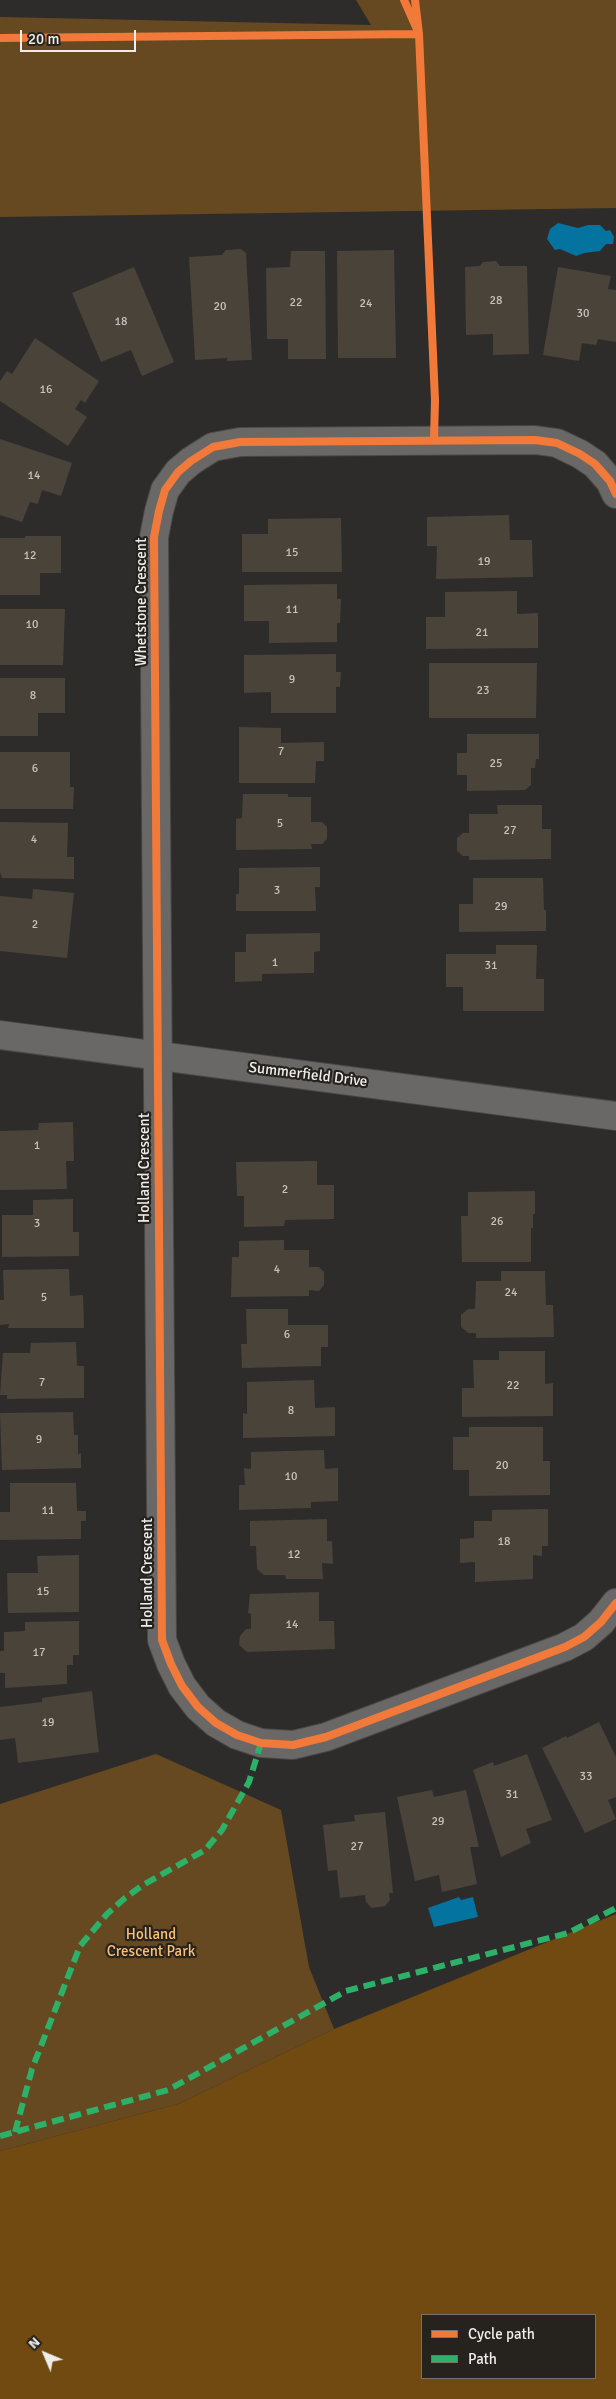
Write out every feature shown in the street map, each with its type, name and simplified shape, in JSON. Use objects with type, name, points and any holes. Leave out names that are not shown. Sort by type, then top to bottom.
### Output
[{"type":"street","name":"Whetstone Crescent","points":[[158,1056],[154,537],[158,511],[165,490],[178,472],[212,448],[240,442],[535,440],[557,443],[595,464],[610,481],[616,494]]},
{"type":"street","name":"Summerfield Drive","points":[[0,1035],[616,1116]]},
{"type":"street","name":"Holland Crescent","points":[[158,1056],[162,1640],[182,1686],[198,1707],[216,1723],[237,1735],[262,1743],[293,1745],[326,1737],[565,1647],[584,1637],[601,1622],[616,1603]]},
{"type":"green space","points":[[356,0],[616,0],[616,208],[0,217],[0,17],[371,25]]},
{"type":"green space","name":"Holland Crescent Park","points":[[156,1754],[281,1810],[309,1967],[334,2029],[178,2104],[0,2151],[0,1804]]},
{"type":"shaded area","points":[[616,1914],[616,2399],[0,2399],[0,2151],[178,2104],[334,2029]]},
{"type":"water","points":[[558,223],[578,228],[588,225],[600,225],[606,231],[610,230],[614,237],[613,244],[606,244],[600,251],[576,256],[560,249],[555,250],[547,239],[550,229]]},
{"type":"water","points":[[459,1897],[461,1900],[473,1897],[478,1917],[434,1927],[428,1908]]},
{"type":"building","points":[[241,249],[246,253],[252,360],[227,361],[227,358],[195,360],[189,257],[222,255],[226,250]]},
{"type":"building","points":[[394,250],[396,358],[338,358],[337,251]]},
{"type":"building","points":[[291,251],[325,251],[326,359],[288,359],[288,339],[267,339],[266,268],[290,267]]},
{"type":"building","points":[[496,261],[500,266],[527,266],[529,354],[493,355],[493,334],[466,335],[465,267],[480,266],[483,262]]},
{"type":"building","points":[[134,267],[174,362],[142,376],[131,350],[101,362],[72,293]]},
{"type":"building","points":[[558,267],[611,276],[608,289],[616,290],[616,342],[598,339],[596,345],[582,343],[579,361],[543,355]]},
{"type":"building","points":[[35,338],[99,381],[85,403],[81,400],[75,409],[87,417],[68,446],[0,401],[0,381],[7,371],[12,374]]},
{"type":"building","points":[[0,439],[72,463],[61,496],[42,490],[38,504],[30,502],[22,522],[0,515]]},
{"type":"building","points":[[509,515],[510,540],[532,540],[533,577],[436,579],[437,546],[427,546],[427,517]]},
{"type":"building","points":[[341,518],[342,572],[242,572],[242,534],[268,534],[268,519]]},
{"type":"building","points":[[25,536],[61,536],[61,573],[40,573],[40,595],[0,595],[0,538],[25,538]]},
{"type":"building","points":[[337,584],[337,599],[341,599],[340,623],[337,623],[337,642],[269,643],[269,621],[244,621],[244,585]]},
{"type":"building","points":[[517,591],[517,614],[538,613],[538,648],[426,649],[426,617],[445,617],[445,592]]},
{"type":"building","points":[[0,609],[65,609],[63,665],[0,665]]},
{"type":"building","points":[[336,654],[336,672],[341,672],[340,687],[336,687],[336,713],[271,713],[271,692],[244,693],[244,655]]},
{"type":"building","points":[[429,663],[537,663],[536,718],[429,718]]},
{"type":"building","points":[[0,678],[65,678],[65,713],[38,713],[38,736],[0,736]]},
{"type":"building","points":[[239,727],[281,728],[281,743],[324,742],[324,761],[316,761],[315,783],[239,783]]},
{"type":"building","points":[[467,734],[539,734],[539,759],[536,759],[535,768],[531,768],[531,785],[525,790],[467,791],[467,775],[457,775],[457,753],[467,753]]},
{"type":"building","points":[[0,752],[70,752],[70,787],[74,787],[73,809],[0,809]]},
{"type":"building","points":[[243,794],[288,794],[288,797],[311,797],[311,822],[322,822],[327,827],[327,839],[322,844],[311,844],[312,849],[236,850],[236,819],[242,818]]},
{"type":"building","points":[[497,805],[542,805],[542,829],[551,829],[551,859],[469,860],[469,856],[463,856],[457,851],[457,838],[463,833],[469,833],[469,814],[498,814]]},
{"type":"building","points":[[0,822],[68,823],[67,857],[74,857],[74,879],[2,878],[0,872]]},
{"type":"building","points":[[320,867],[320,887],[315,887],[316,911],[236,911],[236,894],[239,894],[239,868]]},
{"type":"building","points":[[473,878],[543,878],[546,931],[459,932],[459,904],[473,904]]},
{"type":"building","points":[[33,889],[74,893],[67,958],[0,951],[0,896],[32,899]]},
{"type":"building","points":[[320,933],[320,951],[314,952],[314,973],[262,974],[262,981],[235,982],[235,952],[246,952],[246,934]]},
{"type":"building","points":[[496,945],[537,945],[536,979],[544,979],[544,1011],[463,1011],[463,987],[446,987],[446,954],[496,954]]},
{"type":"building","points":[[73,1122],[74,1161],[66,1161],[67,1189],[0,1190],[0,1131],[38,1130],[39,1123]]},
{"type":"building","points":[[317,1161],[317,1185],[334,1185],[334,1219],[285,1220],[284,1226],[244,1227],[244,1196],[237,1196],[236,1162]]},
{"type":"building","points":[[535,1191],[535,1214],[533,1214],[533,1228],[531,1228],[531,1262],[462,1262],[461,1216],[468,1216],[468,1192]]},
{"type":"building","points":[[73,1199],[73,1232],[79,1232],[79,1256],[2,1257],[2,1215],[33,1215],[33,1200]]},
{"type":"building","points":[[284,1240],[284,1250],[309,1250],[309,1267],[319,1267],[324,1272],[324,1285],[319,1291],[309,1290],[309,1296],[231,1297],[232,1257],[239,1257],[239,1241]]},
{"type":"building","points":[[69,1269],[70,1296],[83,1295],[84,1328],[8,1328],[9,1324],[0,1325],[0,1300],[4,1300],[3,1270]]},
{"type":"building","points":[[501,1271],[545,1271],[546,1305],[553,1305],[554,1337],[476,1338],[476,1333],[468,1333],[461,1327],[461,1315],[468,1309],[475,1309],[476,1281],[501,1281]]},
{"type":"building","points":[[246,1309],[288,1309],[288,1325],[328,1325],[328,1347],[321,1347],[321,1366],[242,1368],[241,1344],[247,1344]]},
{"type":"building","points":[[76,1342],[77,1366],[84,1366],[84,1398],[7,1399],[7,1395],[0,1395],[3,1353],[30,1353],[31,1343]]},
{"type":"building","points":[[499,1351],[545,1351],[545,1384],[553,1383],[553,1416],[462,1417],[462,1388],[474,1388],[473,1360],[499,1360]]},
{"type":"building","points":[[314,1380],[315,1408],[335,1407],[335,1436],[243,1438],[243,1413],[247,1414],[247,1382]]},
{"type":"building","points":[[73,1412],[74,1435],[78,1435],[78,1454],[81,1453],[81,1468],[2,1470],[0,1413]]},
{"type":"building","points":[[469,1427],[543,1427],[543,1461],[550,1461],[550,1495],[469,1496],[469,1470],[453,1470],[453,1437],[469,1437]]},
{"type":"building","points":[[324,1450],[325,1469],[338,1468],[338,1501],[311,1502],[311,1508],[239,1510],[239,1485],[245,1485],[244,1468],[251,1469],[251,1452]]},
{"type":"building","points":[[10,1483],[76,1483],[77,1511],[86,1511],[86,1521],[81,1521],[81,1539],[0,1540],[0,1512],[10,1512]]},
{"type":"building","points":[[548,1509],[548,1546],[542,1546],[542,1556],[533,1555],[533,1579],[475,1582],[475,1562],[460,1563],[460,1539],[474,1538],[474,1521],[492,1521],[492,1510]]},
{"type":"building","points":[[327,1519],[327,1541],[332,1541],[333,1564],[322,1563],[323,1579],[286,1579],[285,1575],[264,1575],[257,1569],[256,1546],[250,1546],[250,1521]]},
{"type":"building","points":[[79,1555],[79,1612],[8,1613],[7,1573],[38,1573],[37,1556]]},
{"type":"building","points":[[319,1592],[319,1621],[334,1621],[335,1649],[247,1652],[239,1645],[240,1636],[246,1629],[251,1629],[251,1614],[248,1613],[250,1594]]},
{"type":"building","points":[[79,1621],[79,1655],[73,1655],[73,1665],[67,1665],[67,1684],[5,1688],[5,1673],[0,1673],[0,1651],[4,1651],[4,1632],[25,1631],[25,1622]]},
{"type":"building","points":[[92,1691],[99,1752],[18,1763],[15,1738],[0,1740],[0,1707],[42,1702],[42,1698]]},
{"type":"building","points":[[599,1722],[616,1757],[616,1797],[608,1800],[616,1819],[585,1833],[542,1748]]},
{"type":"building","points":[[527,1754],[552,1820],[526,1829],[531,1843],[501,1857],[473,1770],[493,1762],[494,1766]]},
{"type":"building","points":[[432,1790],[434,1797],[466,1790],[479,1847],[470,1847],[477,1884],[442,1892],[439,1875],[415,1881],[397,1797]]},
{"type":"building","points":[[385,1812],[393,1893],[389,1893],[390,1900],[385,1906],[372,1908],[366,1902],[365,1895],[340,1898],[337,1870],[328,1871],[323,1825],[355,1821],[354,1815]]},
{"type":"marked path","points":[[15,2132],[32,2069],[80,1946],[107,1914],[125,1898],[143,1885],[205,1850],[222,1830],[249,1782],[261,1743]]},
{"type":"marked path","points":[[0,2136],[168,2090],[346,1991],[568,1933],[616,1908]]},
{"type":"cycle path","points":[[404,0],[419,34],[435,400],[434,440]]},
{"type":"cycle path","points":[[0,38],[419,34],[415,0]]},
{"type":"cycle path","points":[[616,494],[610,481],[595,464],[557,443],[535,440],[240,442],[213,447],[178,472],[165,490],[154,537],[162,1640],[171,1664],[182,1686],[198,1707],[216,1723],[237,1735],[261,1743],[293,1745],[326,1737],[565,1647],[584,1637],[601,1622],[616,1603]]}]
